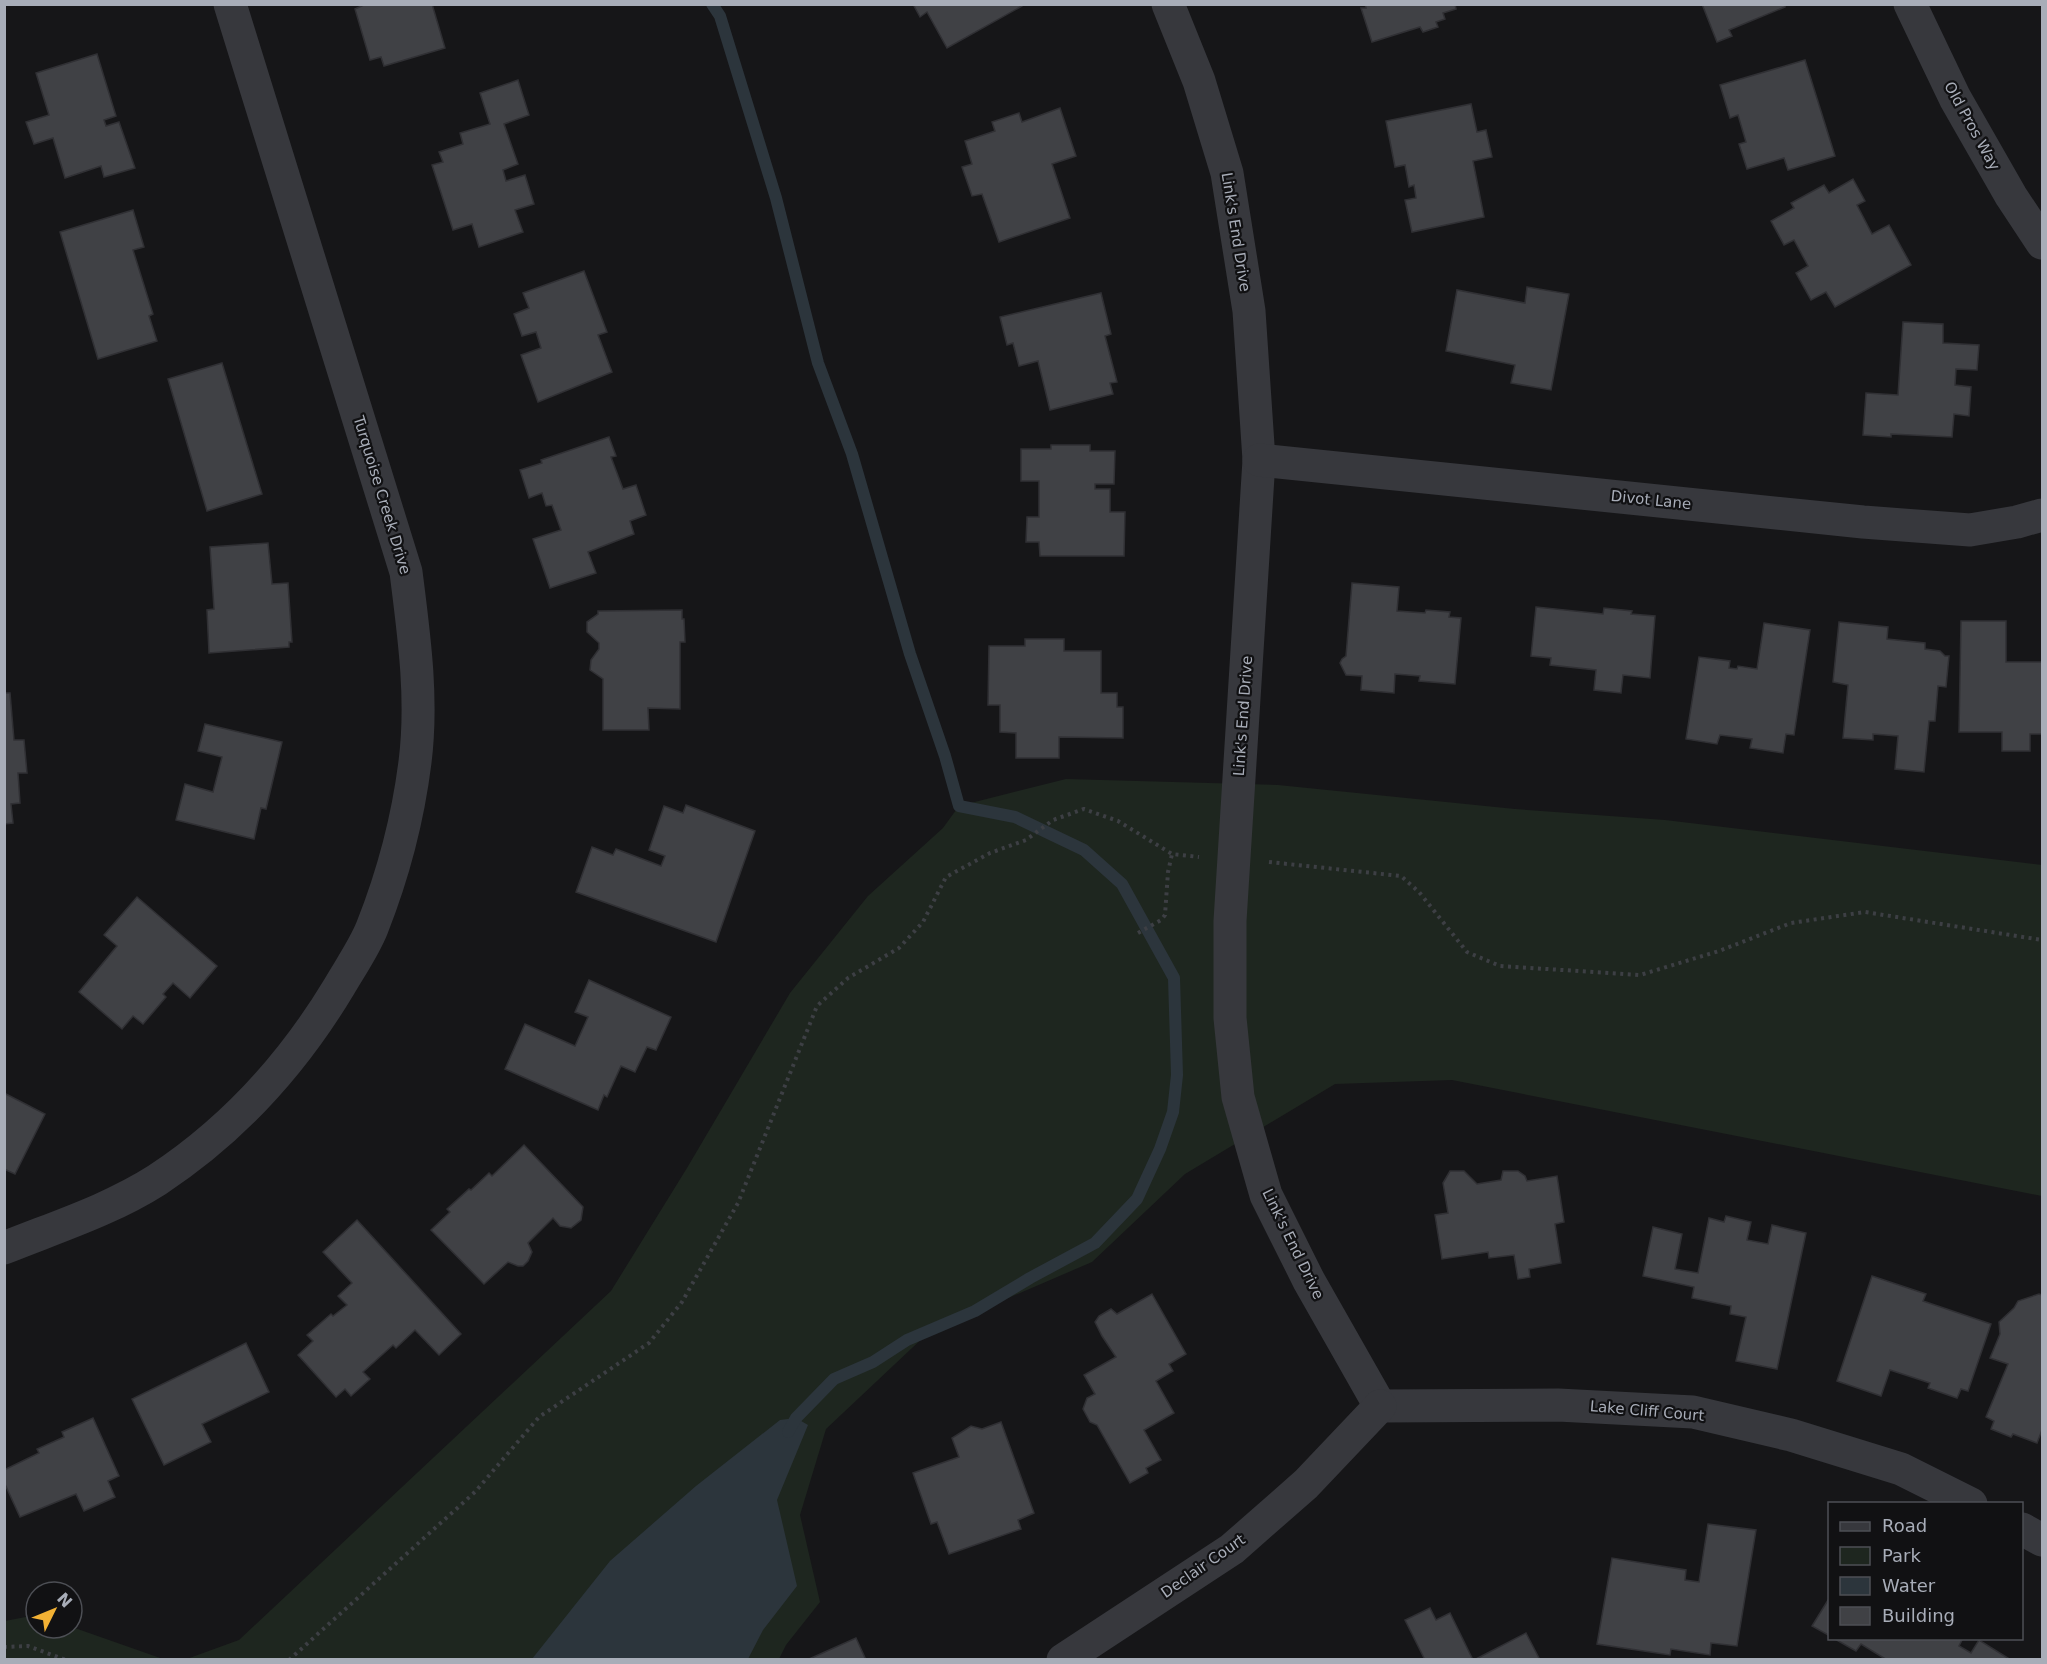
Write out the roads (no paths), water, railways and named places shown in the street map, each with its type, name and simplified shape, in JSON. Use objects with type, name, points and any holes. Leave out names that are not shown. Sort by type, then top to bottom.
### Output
[{"type":"street","name":"Turquoise Creek Drive","points":[[4,1248],[116,1203],[156,1181],[195,1154],[249,1106],[290,1060],[320,1019],[348,973],[372,929],[403,833],[415,760],[418,694],[406,572],[230,4]]},
{"type":"street","name":"Link's End Drive","points":[[1168,4],[1199,81],[1227,173],[1249,311],[1259,460],[1230,921],[1230,1018],[1238,1097],[1266,1195],[1309,1281],[1380,1406]]},
{"type":"street","name":"Old Pros Way","points":[[1910,4],[1955,98],[2011,196],[2043,243]]},
{"type":"street","name":"Divot Lane","points":[[1259,460],[1863,522],[1970,530],[2043,515]]},
{"type":"street","name":"Lake Cliff Court","points":[[1380,1406],[1558,1405],[1692,1412],[1791,1435],[1900,1468],[1969,1502]]},
{"type":"street","name":"Declair Court","points":[[1063,1659],[1232,1549],[1306,1484],[1380,1406]]},
{"type":"street","points":[[2023,1529],[2043,1540]]},
{"type":"water","points":[[796,1418],[808,1425],[777,1500],[797,1586],[763,1630],[748,1659],[532,1659],[610,1561],[696,1486],[780,1420]]},
{"type":"waterway","points":[[712,4],[720,16],[776,198],[818,363],[852,454],[910,654],[945,756],[959,806],[1015,817],[1084,850],[1122,884],[1174,978],[1177,1075],[1173,1112],[1160,1149],[1137,1199],[1095,1243],[975,1311],[907,1340],[873,1362],[834,1379],[796,1418],[788,1432]]}]
